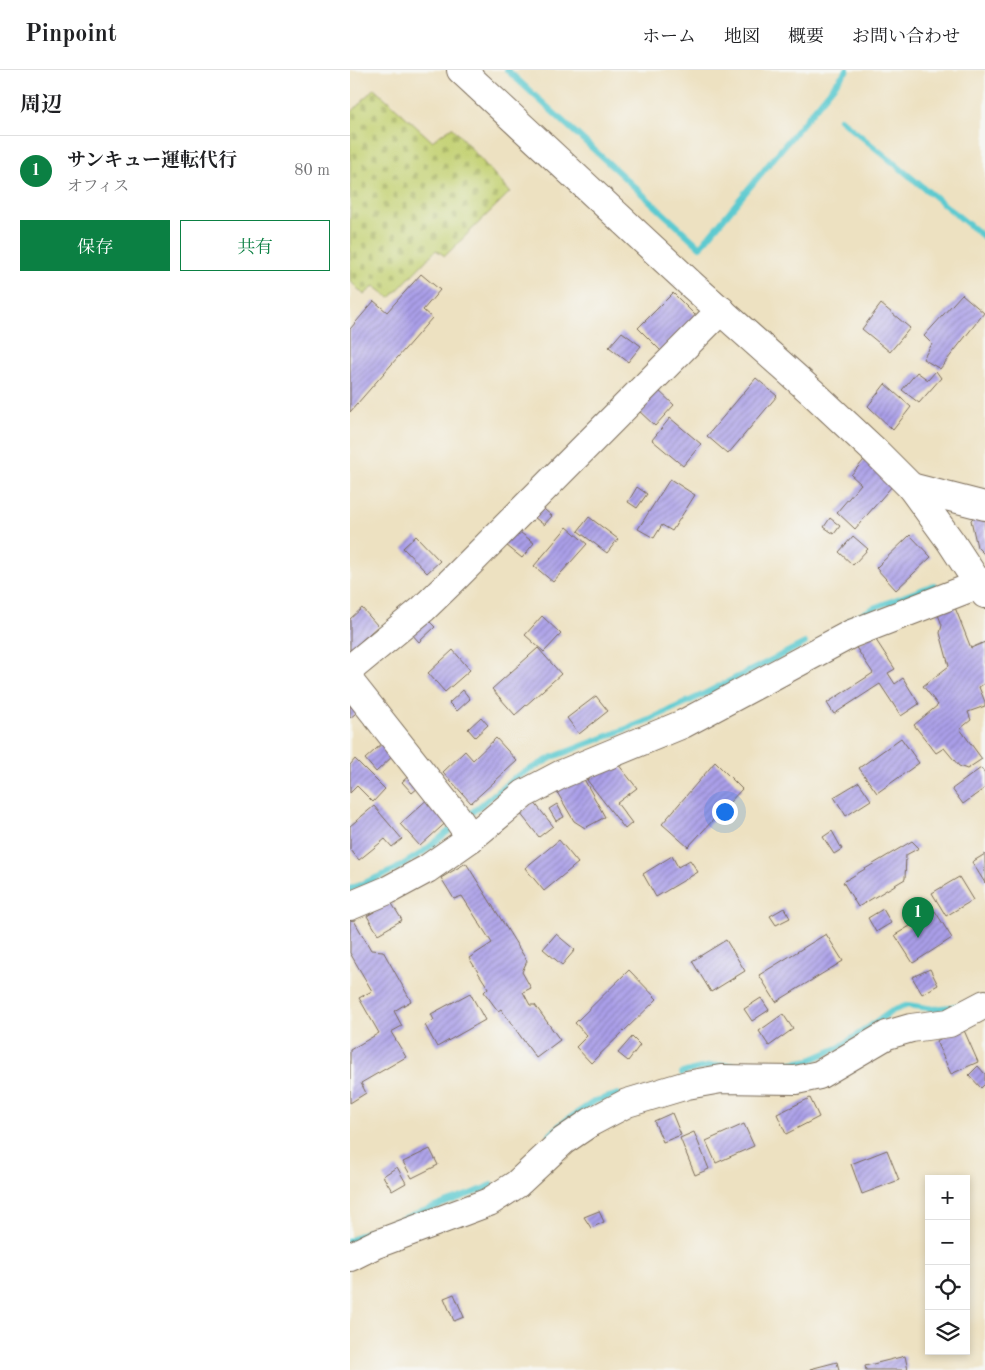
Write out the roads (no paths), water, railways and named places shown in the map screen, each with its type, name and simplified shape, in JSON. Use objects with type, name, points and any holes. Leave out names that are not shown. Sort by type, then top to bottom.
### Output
[{"type":"street","points":[[350,906],[388,890],[428,869],[464,827],[562,774],[683,724],[851,634],[983,586],[910,486],[876,452],[461,70]]},
{"type":"street","points":[[350,670],[423,609],[721,310]]},
{"type":"street","points":[[910,486],[985,506]]},
{"type":"street","points":[[350,682],[464,827]]},
{"type":"street","points":[[350,1257],[374,1245],[489,1202],[516,1184],[563,1141],[591,1122],[627,1103],[687,1085],[721,1079],[796,1080],[819,1075],[887,1035],[911,1028],[950,1023],[985,1004]]},
{"type":"waterway","points":[[507,70],[700,247],[847,70]]},
{"type":"waterway","points":[[840,119],[985,238]]},
{"type":"waterway","points":[[850,620],[876,607],[934,585]]},
{"type":"waterway","points":[[465,818],[514,778],[553,757],[644,722],[805,643]]},
{"type":"waterway","points":[[350,889],[394,870],[423,852],[455,826]]},
{"type":"waterway","points":[[768,1067],[810,1060],[840,1047],[892,1011],[908,1005],[934,1009],[957,1006]]},
{"type":"waterway","points":[[682,1073],[711,1066],[741,1066]]},
{"type":"waterway","points":[[550,1135],[562,1123],[595,1101],[618,1094]]},
{"type":"waterway","points":[[350,1241],[361,1234],[491,1185]]},
{"type":"place","name":"サンキュー運転代行","points":[[918,938]]}]
